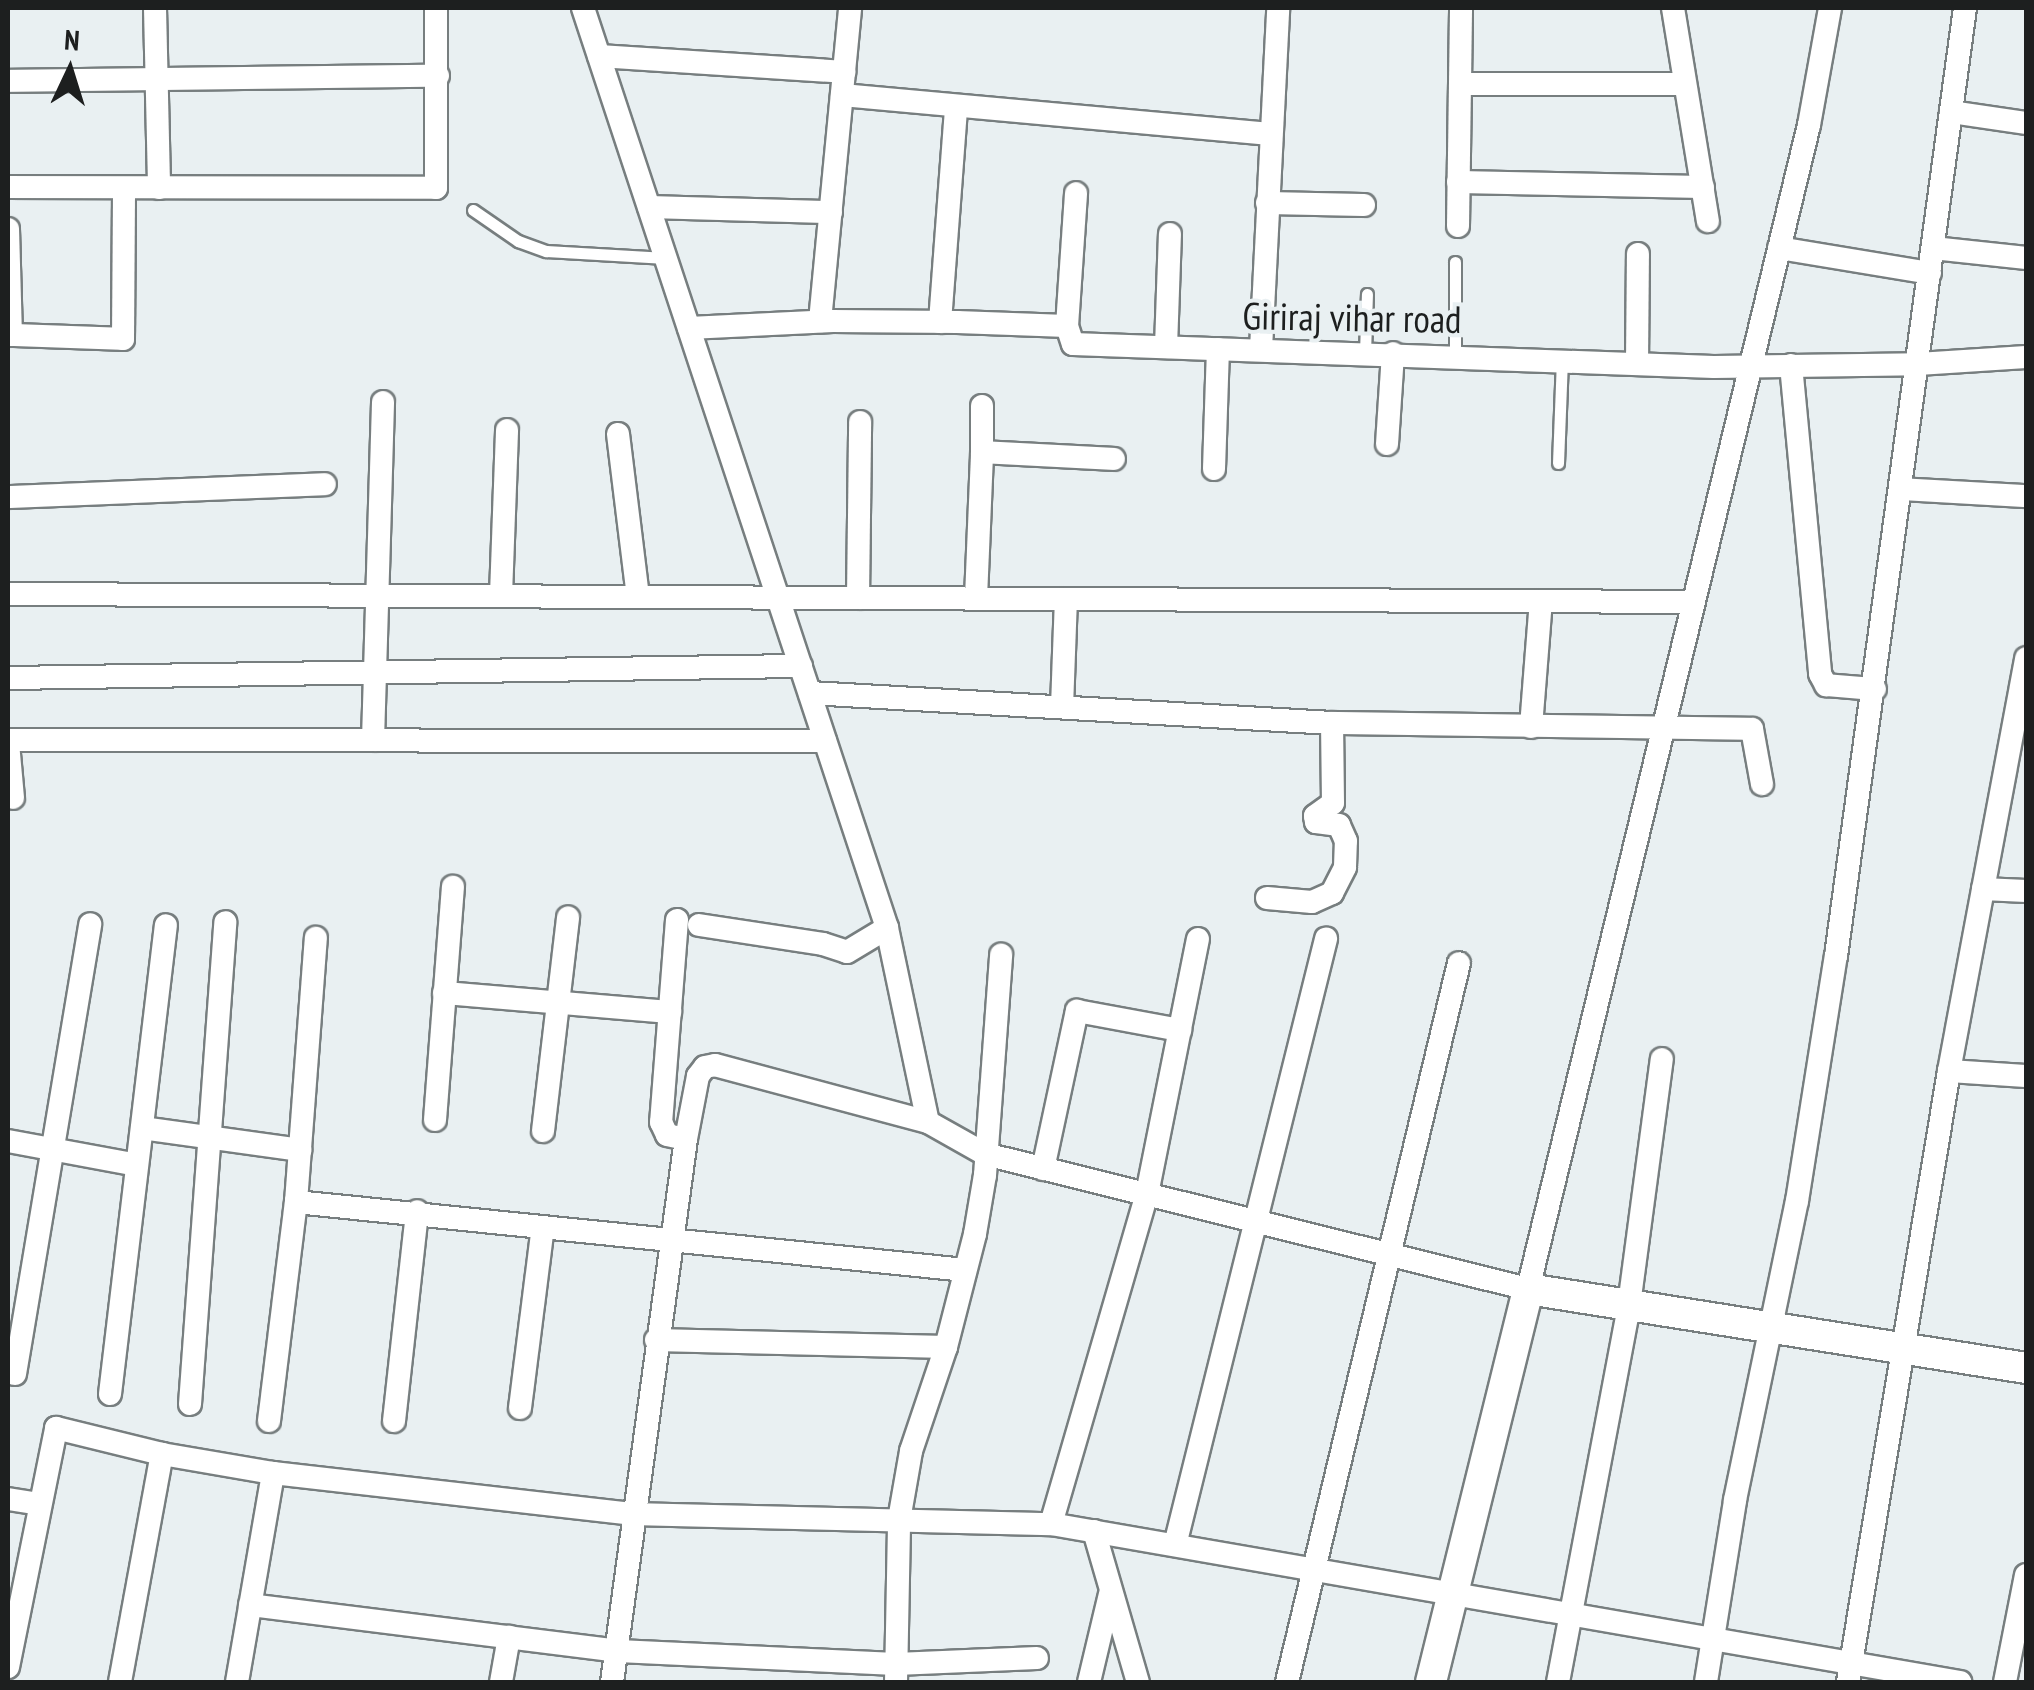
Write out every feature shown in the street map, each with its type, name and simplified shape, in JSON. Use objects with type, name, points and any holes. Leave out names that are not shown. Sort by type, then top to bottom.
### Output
[{"type":"street","points":[[155,8],[159,188]]},
{"type":"street","points":[[8,187],[436,188],[436,8]]},
{"type":"street","points":[[583,8],[887,928],[928,1122]]},
{"type":"street","points":[[820,321],[850,8]]},
{"type":"street","points":[[1261,349],[1278,8]]},
{"type":"street","points":[[1458,226],[1461,8]]},
{"type":"street","points":[[1673,8],[1708,221]]},
{"type":"street","points":[[1431,1682],[1779,248],[1830,8]]},
{"type":"street","points":[[1706,1682],[1710,1639],[1768,1327],[1797,1201],[1875,689],[1964,8]]},
{"type":"street","points":[[599,56],[843,84],[956,107],[1270,134]]},
{"type":"street","points":[[8,81],[438,76]]},
{"type":"street","points":[[1460,84],[1684,84]]},
{"type":"street","points":[[940,322],[956,107]]},
{"type":"street","points":[[1951,112],[2026,123]]},
{"type":"street","points":[[1458,182],[1703,187]]},
{"type":"street","points":[[8,229],[11,336],[123,340],[124,189]]},
{"type":"street","points":[[1067,326],[1076,193]]},
{"type":"street","points":[[1267,204],[1364,205]]},
{"type":"street","points":[[649,207],[831,212]]},
{"type":"street","points":[[1166,347],[1170,234]]},
{"type":"street","points":[[1779,248],[1930,273]]},
{"type":"street","points":[[1933,248],[2026,258]]},
{"type":"street","points":[[1638,254],[1638,363]]},
{"type":"street","name":"Giriraj vihar road","points":[[689,328],[820,321],[1067,326],[1073,344],[1750,367],[1918,364],[2026,357]]},
{"type":"street","points":[[1214,469],[1218,348]]},
{"type":"street","points":[[1386,444],[1394,353]]},
{"type":"street","points":[[1791,366],[1820,674],[1826,685],[1875,689]]},
{"type":"street","points":[[374,740],[382,402]]},
{"type":"street","points":[[976,598],[982,406]]},
{"type":"street","points":[[858,598],[860,422]]},
{"type":"street","points":[[501,596],[507,430]]},
{"type":"street","points":[[618,434],[638,596]]},
{"type":"street","points":[[982,452],[1114,459]]},
{"type":"street","points":[[8,497],[325,484]]},
{"type":"street","points":[[1900,490],[2026,496]]},
{"type":"street","points":[[8,594],[777,594],[858,598],[1693,602]]},
{"type":"street","points":[[1062,706],[1066,599]]},
{"type":"street","points":[[1531,728],[1541,601]]},
{"type":"street","points":[[1849,1675],[1949,1071],[1983,888],[2021,719],[2026,658]]},
{"type":"street","points":[[8,678],[800,666]]},
{"type":"street","points":[[810,693],[1332,723],[1752,730],[1762,784]]},
{"type":"street","points":[[1267,898],[1312,902],[1332,893],[1344,867],[1346,842],[1339,825],[1316,822],[1315,816],[1333,803],[1332,723]]},
{"type":"street","points":[[13,798],[8,742],[825,741]]},
{"type":"street","points":[[435,1120],[453,887]]},
{"type":"street","points":[[1983,888],[2026,891]]},
{"type":"street","points":[[543,1131],[568,917]]},
{"type":"street","points":[[190,1404],[225,922]]},
{"type":"street","points":[[686,1139],[667,1135],[661,1122],[670,1012],[688,923],[824,944],[847,952],[887,928]]},
{"type":"street","points":[[15,1374],[15,1335],[52,1149],[90,924]]},
{"type":"street","points":[[110,1394],[166,925]]},
{"type":"street","points":[[269,1420],[296,1202],[316,938]]},
{"type":"street","points":[[1051,1524],[1146,1194],[1198,939]]},
{"type":"street","points":[[1175,1545],[1326,939]]},
{"type":"street","points":[[896,1673],[899,1520],[911,1451],[946,1347],[966,1270],[985,1154],[1001,955]]},
{"type":"street","points":[[1287,1682],[1459,963]]},
{"type":"street","points":[[444,993],[670,1012]]},
{"type":"street","points":[[1043,1168],[1077,1011],[1180,1030]]},
{"type":"street","points":[[1558,1682],[1629,1304],[1662,1059]]},
{"type":"street","points":[[612,1682],[686,1139],[698,1076],[715,1065],[928,1122],[985,1154],[1528,1289],[2026,1368]]},
{"type":"street","points":[[1949,1071],[2026,1076]]},
{"type":"street","points":[[142,1128],[300,1150]]},
{"type":"street","points":[[8,1140],[138,1165]]},
{"type":"street","points":[[296,1202],[966,1270]]},
{"type":"street","points":[[394,1421],[416,1212]]},
{"type":"street","points":[[520,1408],[543,1227]]},
{"type":"street","points":[[656,1340],[946,1347]]},
{"type":"street","points":[[8,1667],[56,1428],[162,1454],[272,1473],[632,1514],[1051,1524],[1454,1591],[1710,1639],[1849,1675],[1960,1682]]},
{"type":"street","points":[[120,1682],[162,1454]]},
{"type":"street","points":[[236,1682],[272,1473]]},
{"type":"street","points":[[8,1499],[40,1504]]},
{"type":"street","points":[[1094,1531],[1138,1682]]},
{"type":"street","points":[[2006,1682],[2026,1574]]},
{"type":"street","points":[[1089,1682],[1110,1594]]},
{"type":"street","points":[[250,1605],[618,1651],[896,1673],[1037,1658]]},
{"type":"street","points":[[501,1682],[510,1638]]},
{"type":"lane","points":[[473,210],[518,242],[546,251],[666,258]]},
{"type":"lane","points":[[1455,262],[1455,354]]},
{"type":"lane","points":[[1365,352],[1367,294]]},
{"type":"lane","points":[[1558,463],[1562,359]]}]
